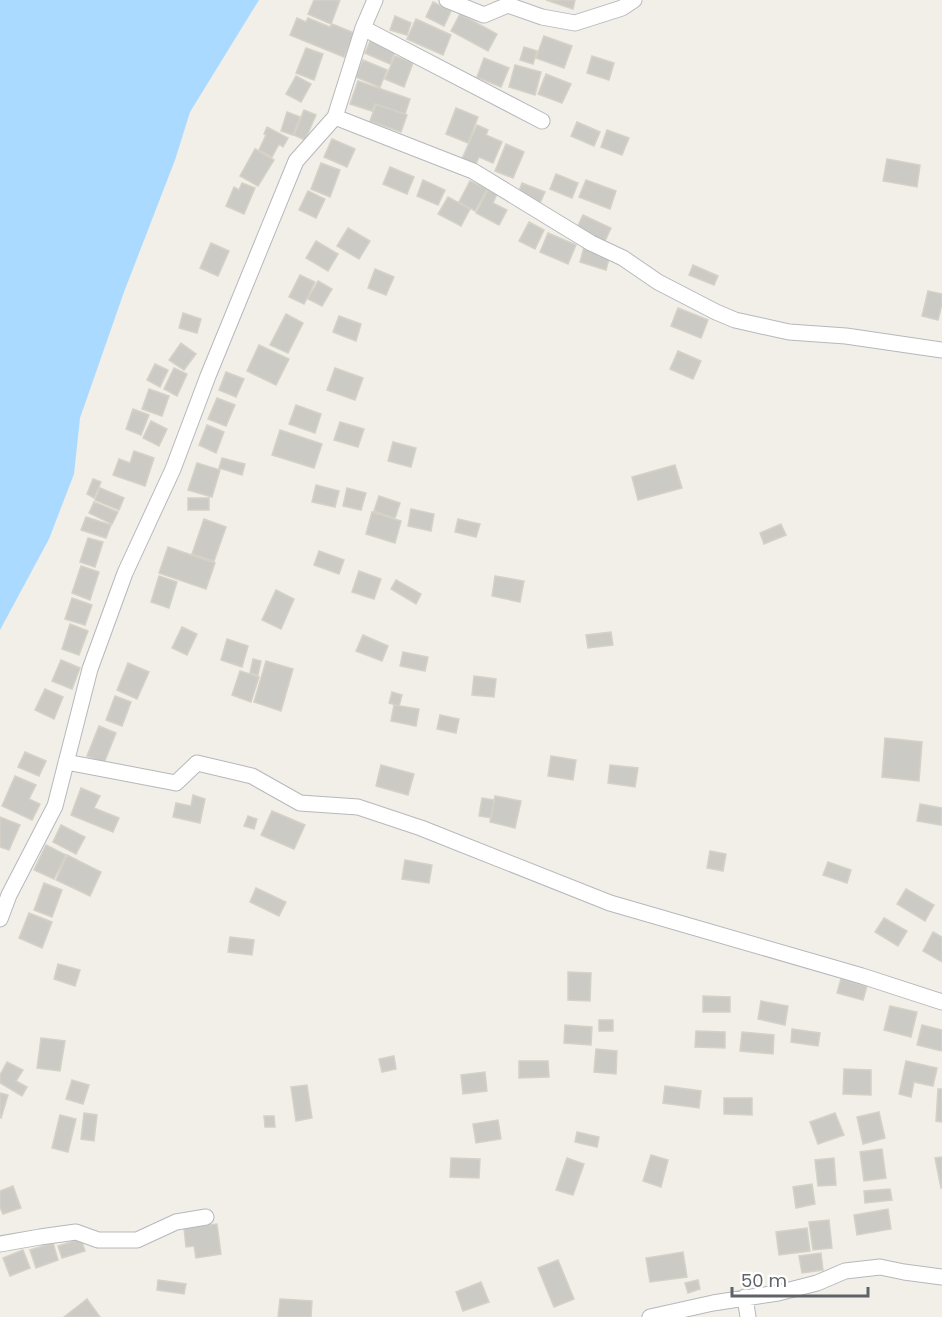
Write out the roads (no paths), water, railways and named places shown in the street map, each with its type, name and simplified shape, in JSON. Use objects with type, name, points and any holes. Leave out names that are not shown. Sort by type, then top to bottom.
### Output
[{"type":"street","points":[[0,919],[9,895],[55,806],[90,669],[125,573],[173,468],[291,171],[296,161],[335,117],[363,28],[375,0]]},
{"type":"street","points":[[447,0],[484,15],[508,5],[542,17],[575,23],[622,8],[634,0]]},
{"type":"street","points":[[363,28],[542,121]]},
{"type":"street","points":[[335,117],[473,171],[591,243],[623,258],[658,282],[735,320],[789,332],[846,336],[942,350]]},
{"type":"street","points":[[66,762],[177,783],[197,763],[252,776],[300,803],[358,807],[421,828],[610,903],[862,976],[942,1002]]},
{"type":"street","points":[[0,1244],[76,1232],[98,1240],[137,1240],[176,1222],[206,1217]]},
{"type":"street","points":[[650,1317],[817,1283],[845,1271],[880,1267],[942,1277]]},
{"type":"street","points":[[745,1297],[748,1317]]},
{"type":"water","points":[[0,0],[259,0],[190,112],[175,160],[124,292],[80,418],[74,474],[49,539],[0,630]]}]
